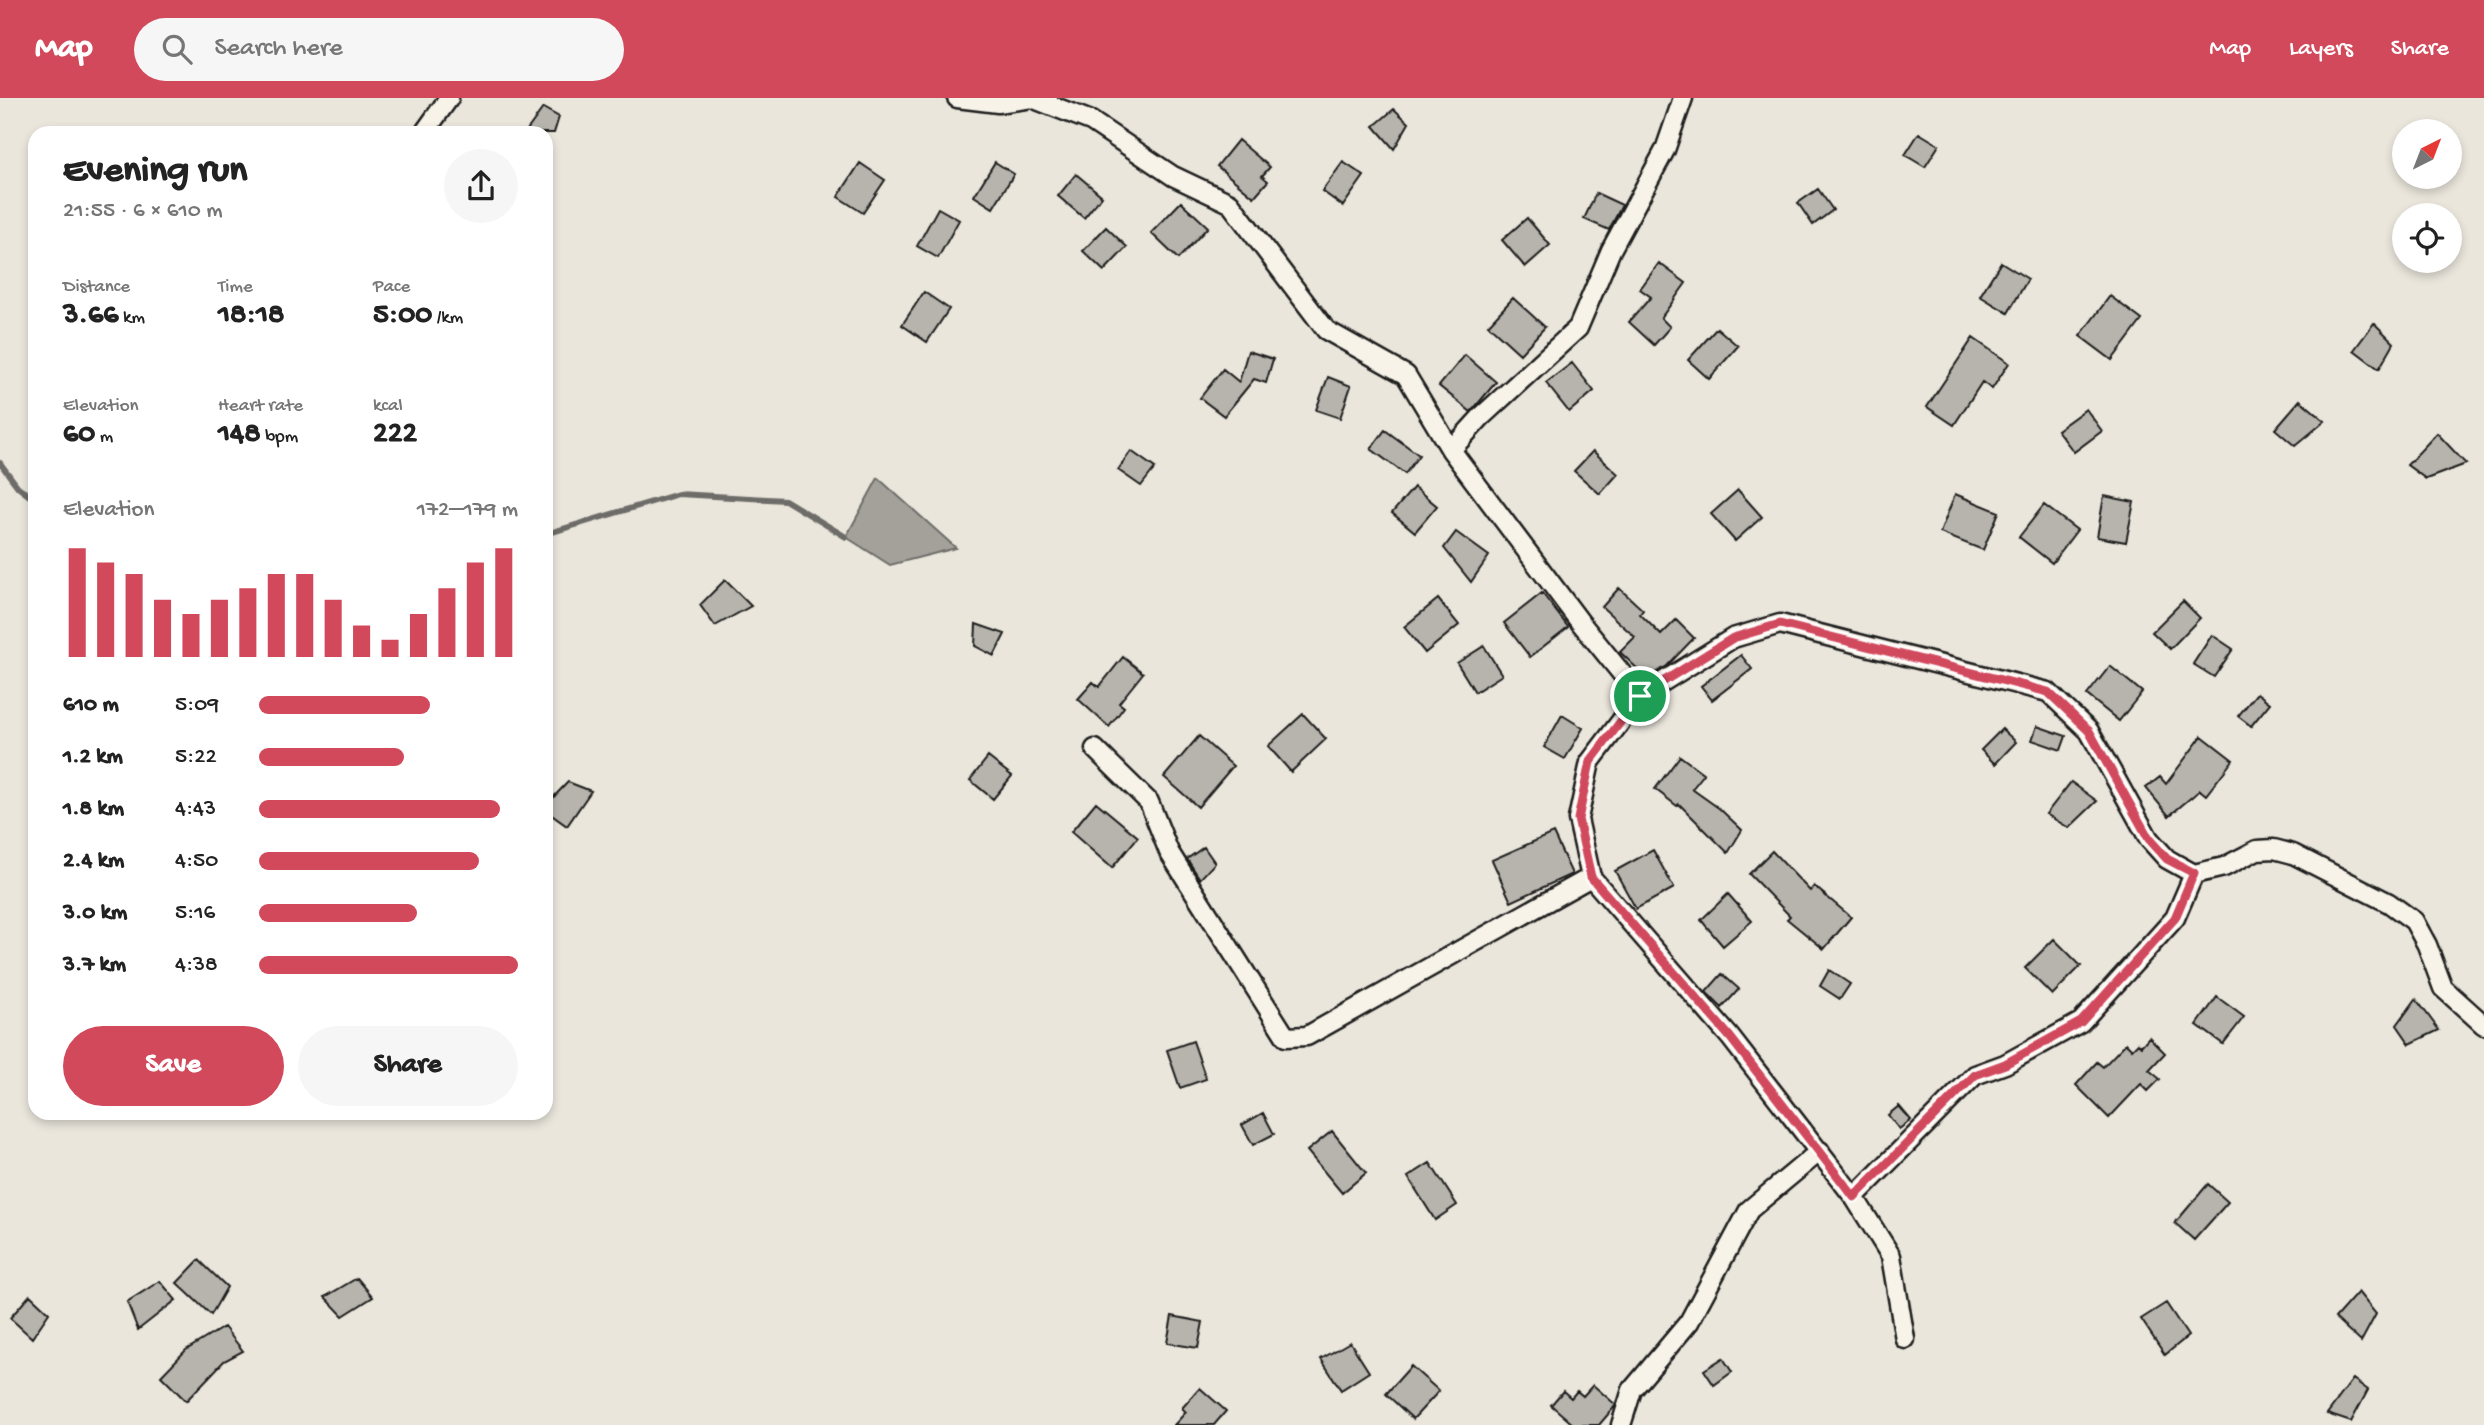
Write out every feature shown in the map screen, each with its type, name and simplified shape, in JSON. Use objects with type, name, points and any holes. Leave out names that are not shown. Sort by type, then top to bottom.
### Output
[{"type":"street","points":[[429,126],[449,98]]},
{"type":"street","points":[[957,98],[998,103],[1032,98],[1050,102],[1091,121],[1173,176],[1230,203],[1326,330],[1406,375],[1451,450],[1580,622],[1640,696]]},
{"type":"street","points":[[1451,450],[1481,417],[1578,328],[1611,250],[1665,150],[1683,98]]},
{"type":"street","points":[[1905,1339],[1891,1256],[1854,1197],[1730,1037],[1591,877],[1578,819],[1590,762],[1640,696],[1733,638],[1780,624],[2048,692],[2089,731],[2149,839],[2167,859],[2194,873],[2224,867],[2257,850],[2274,849],[2293,854],[2389,903],[2414,921],[2427,945],[2443,988],[2484,1025]]},
{"type":"street","points":[[1095,748],[1149,802],[1169,852],[1286,1037],[1307,1036],[1591,877]]},
{"type":"street","points":[[1854,1197],[1975,1075],[2005,1064],[2081,1022],[2175,918],[2194,873]]},
{"type":"street","points":[[1621,1425],[1632,1390],[1689,1322],[1749,1210],[1820,1151]]},
{"type":"shaded area","points":[[878,478],[956,548],[890,565],[846,537]]},
{"type":"building","points":[[543,108],[559,117],[554,133],[553,126],[530,126]]},
{"type":"building","points":[[1394,109],[1409,123],[1394,149],[1374,126]]},
{"type":"building","points":[[1919,133],[1939,145],[1925,167],[1905,155]]},
{"type":"building","points":[[1238,140],[1270,167],[1262,176],[1268,181],[1254,197],[1217,166]]},
{"type":"building","points":[[995,162],[1014,174],[993,208],[974,196]]},
{"type":"building","points":[[1343,162],[1364,176],[1343,206],[1322,191]]},
{"type":"building","points":[[860,163],[885,180],[863,213],[838,197]]},
{"type":"building","points":[[1076,174],[1102,196],[1084,218],[1058,196]]},
{"type":"building","points":[[1818,189],[1833,210],[1813,225],[1798,203]]},
{"type":"building","points":[[1596,193],[1622,205],[1609,230],[1584,219]]},
{"type":"building","points":[[1181,202],[1208,227],[1178,259],[1151,233]]},
{"type":"building","points":[[938,208],[959,220],[938,258],[917,246]]},
{"type":"building","points":[[1527,218],[1550,245],[1525,267],[1502,240]]},
{"type":"building","points":[[1106,227],[1127,247],[1104,271],[1083,251]]},
{"type":"building","points":[[2001,262],[2028,279],[2008,313],[1980,296]]},
{"type":"building","points":[[1659,263],[1686,283],[1661,318],[1670,327],[1654,345],[1629,322],[1651,297],[1640,289]]},
{"type":"building","points":[[924,292],[949,309],[927,342],[902,325]]},
{"type":"building","points":[[2110,296],[2142,320],[2112,360],[2080,336]]},
{"type":"building","points":[[1513,298],[1545,327],[1520,354],[1488,325]]},
{"type":"building","points":[[2374,323],[2394,343],[2379,369],[2354,350]]},
{"type":"building","points":[[1717,328],[1738,346],[1709,379],[1688,360]]},
{"type":"building","points":[[1973,338],[2009,363],[1992,389],[1982,382],[1954,425],[1927,407]]},
{"type":"building","points":[[1248,351],[1273,359],[1266,383],[1254,379],[1224,416],[1200,398],[1223,369],[1239,382]]},
{"type":"building","points":[[1465,355],[1496,382],[1471,412],[1439,386]]},
{"type":"building","points":[[1572,363],[1594,391],[1569,412],[1546,383]]},
{"type":"building","points":[[1328,377],[1351,386],[1340,418],[1316,410]]},
{"type":"building","points":[[2300,400],[2325,421],[2295,446],[2275,429]]},
{"type":"building","points":[[2086,409],[2102,431],[2074,452],[2057,430]]},
{"type":"building","points":[[1385,430],[1419,455],[1405,474],[1371,449]]},
{"type":"building","points":[[2437,433],[2466,464],[2426,479],[2407,465]]},
{"type":"building","points":[[1131,451],[1155,468],[1141,486],[1118,470]]},
{"type":"building","points":[[1593,451],[1618,474],[1600,494],[1574,471]]},
{"type":"building","points":[[1414,487],[1437,506],[1415,532],[1392,513]]},
{"type":"building","points":[[1738,490],[1762,517],[1735,541],[1711,514]]},
{"type":"building","points":[[1955,494],[1999,512],[1983,550],[1940,533]]},
{"type":"building","points":[[2104,496],[2134,502],[2126,542],[2097,537]]},
{"type":"building","points":[[2044,505],[2077,530],[2052,563],[2019,537]]},
{"type":"building","points":[[1456,532],[1489,556],[1471,582],[1444,548]]},
{"type":"building","points":[[725,580],[751,606],[715,626],[700,605]]},
{"type":"building","points":[[1619,588],[1643,610],[1640,614],[1661,635],[1676,620],[1694,638],[1667,666],[1647,678],[1620,652],[1635,637],[1602,607]]},
{"type":"building","points":[[1542,593],[1568,627],[1530,657],[1504,623]]},
{"type":"building","points":[[1438,599],[1459,625],[1425,653],[1404,627]]},
{"type":"building","points":[[2183,601],[2200,618],[2170,649],[2152,632]]},
{"type":"building","points":[[976,624],[1005,634],[994,656],[975,646]]},
{"type":"building","points":[[2212,635],[2233,649],[2214,677],[2193,664]]},
{"type":"building","points":[[1484,646],[1502,675],[1475,692],[1457,663]]},
{"type":"building","points":[[1741,655],[1752,669],[1712,700],[1701,686]]},
{"type":"building","points":[[1123,657],[1143,673],[1119,703],[1124,707],[1109,727],[1078,699],[1093,682],[1099,687]]},
{"type":"building","points":[[2110,666],[2142,692],[2119,721],[2087,695]]},
{"type":"building","points":[[2257,693],[2270,703],[2251,726],[2238,716]]},
{"type":"building","points":[[1303,714],[1326,739],[1291,772],[1268,746]]},
{"type":"building","points":[[1562,715],[1583,728],[1565,759],[1544,747]]},
{"type":"building","points":[[2037,726],[2066,736],[2061,750],[2032,740]]},
{"type":"building","points":[[2002,729],[2016,742],[1995,764],[1981,750]]},
{"type":"building","points":[[1199,736],[1233,766],[1198,807],[1164,777]]},
{"type":"building","points":[[2202,736],[2233,760],[2206,795],[2200,790],[2169,816],[2146,788],[2160,777],[2166,784]]},
{"type":"building","points":[[1680,756],[1704,774],[1692,789],[1720,809],[1742,830],[1728,853],[1679,804],[1677,806],[1655,789]]},
{"type":"building","points":[[988,757],[1012,776],[993,799],[970,780]]},
{"type":"building","points":[[568,782],[591,791],[567,826],[553,816],[553,798]]},
{"type":"building","points":[[2071,782],[2097,801],[2069,828],[2046,814]]},
{"type":"building","points":[[1096,802],[1138,837],[1112,868],[1071,832]]},
{"type":"building","points":[[1553,833],[1572,874],[1511,902],[1492,860]]},
{"type":"building","points":[[1204,847],[1215,863],[1200,879],[1187,859]]},
{"type":"building","points":[[1653,850],[1674,888],[1636,909],[1615,871]]},
{"type":"building","points":[[1772,851],[1810,891],[1814,886],[1851,917],[1824,949],[1787,919],[1790,916],[1749,874]]},
{"type":"building","points":[[1728,894],[1752,921],[1723,946],[1701,920]]},
{"type":"building","points":[[2054,939],[2081,966],[2052,995],[2025,968]]},
{"type":"building","points":[[1829,970],[1850,984],[1840,999],[1820,986]]},
{"type":"building","points":[[1722,974],[1739,989],[1722,1008],[1706,992]]},
{"type":"building","points":[[2217,997],[2244,1017],[2223,1044],[2197,1025]]},
{"type":"building","points":[[2416,999],[2439,1030],[2410,1044],[2397,1025]]},
{"type":"building","points":[[2149,1037],[2165,1053],[2149,1070],[2160,1079],[2148,1091],[2141,1084],[2109,1118],[2076,1085],[2097,1062],[2103,1067],[2126,1043],[2132,1049],[2138,1043],[2141,1046]]},
{"type":"building","points":[[1193,1041],[1206,1079],[1180,1088],[1167,1050]]},
{"type":"building","points":[[1899,1106],[1911,1120],[1899,1129],[1888,1115]]},
{"type":"building","points":[[1263,1113],[1274,1134],[1253,1145],[1242,1125]]},
{"type":"building","points":[[1332,1131],[1366,1173],[1342,1193],[1307,1151]]},
{"type":"building","points":[[1430,1163],[1457,1205],[1435,1220],[1408,1177]]},
{"type":"building","points":[[2208,1184],[2228,1202],[2194,1240],[2175,1223]]},
{"type":"building","points":[[199,1260],[227,1287],[211,1315],[177,1283]]},
{"type":"building","points":[[357,1278],[373,1297],[343,1316],[325,1297]]},
{"type":"building","points":[[160,1281],[176,1300],[138,1330],[127,1302]]},
{"type":"building","points":[[2358,1292],[2376,1314],[2361,1342],[2335,1318]]},
{"type":"building","points":[[30,1295],[49,1313],[32,1338],[10,1318]]},
{"type":"building","points":[[2166,1303],[2188,1336],[2165,1355],[2141,1319]]},
{"type":"building","points":[[1172,1316],[1203,1322],[1198,1348],[1167,1343]]},
{"type":"building","points":[[224,1327],[243,1351],[224,1361],[186,1401],[161,1376],[186,1350]]},
{"type":"building","points":[[1350,1342],[1369,1372],[1341,1390],[1321,1359]]},
{"type":"building","points":[[1723,1358],[1732,1372],[1714,1385],[1704,1370]]},
{"type":"building","points":[[1411,1366],[1439,1391],[1413,1419],[1386,1394]]},
{"type":"building","points":[[2353,1379],[2368,1390],[2351,1422],[2327,1414]]},
{"type":"building","points":[[1593,1385],[1616,1405],[1599,1425],[1574,1425],[1551,1405],[1563,1391],[1571,1398],[1577,1391],[1583,1396]]},
{"type":"building","points":[[1200,1388],[1226,1411],[1214,1425],[1174,1425],[1186,1412],[1182,1408]]},
{"type":"waterway","points":[[0,463],[18,487],[28,495]]},
{"type":"waterway","points":[[553,532],[678,494],[785,500],[846,537]]},
{"type":"route","points":[[1780,624],[2048,692],[2089,731],[2149,839],[2167,859],[2194,873],[2175,918],[2081,1022],[2005,1064],[1975,1075],[1854,1197],[1730,1037],[1591,877],[1578,819],[1590,762],[1640,696],[1733,638],[1780,624]]}]
